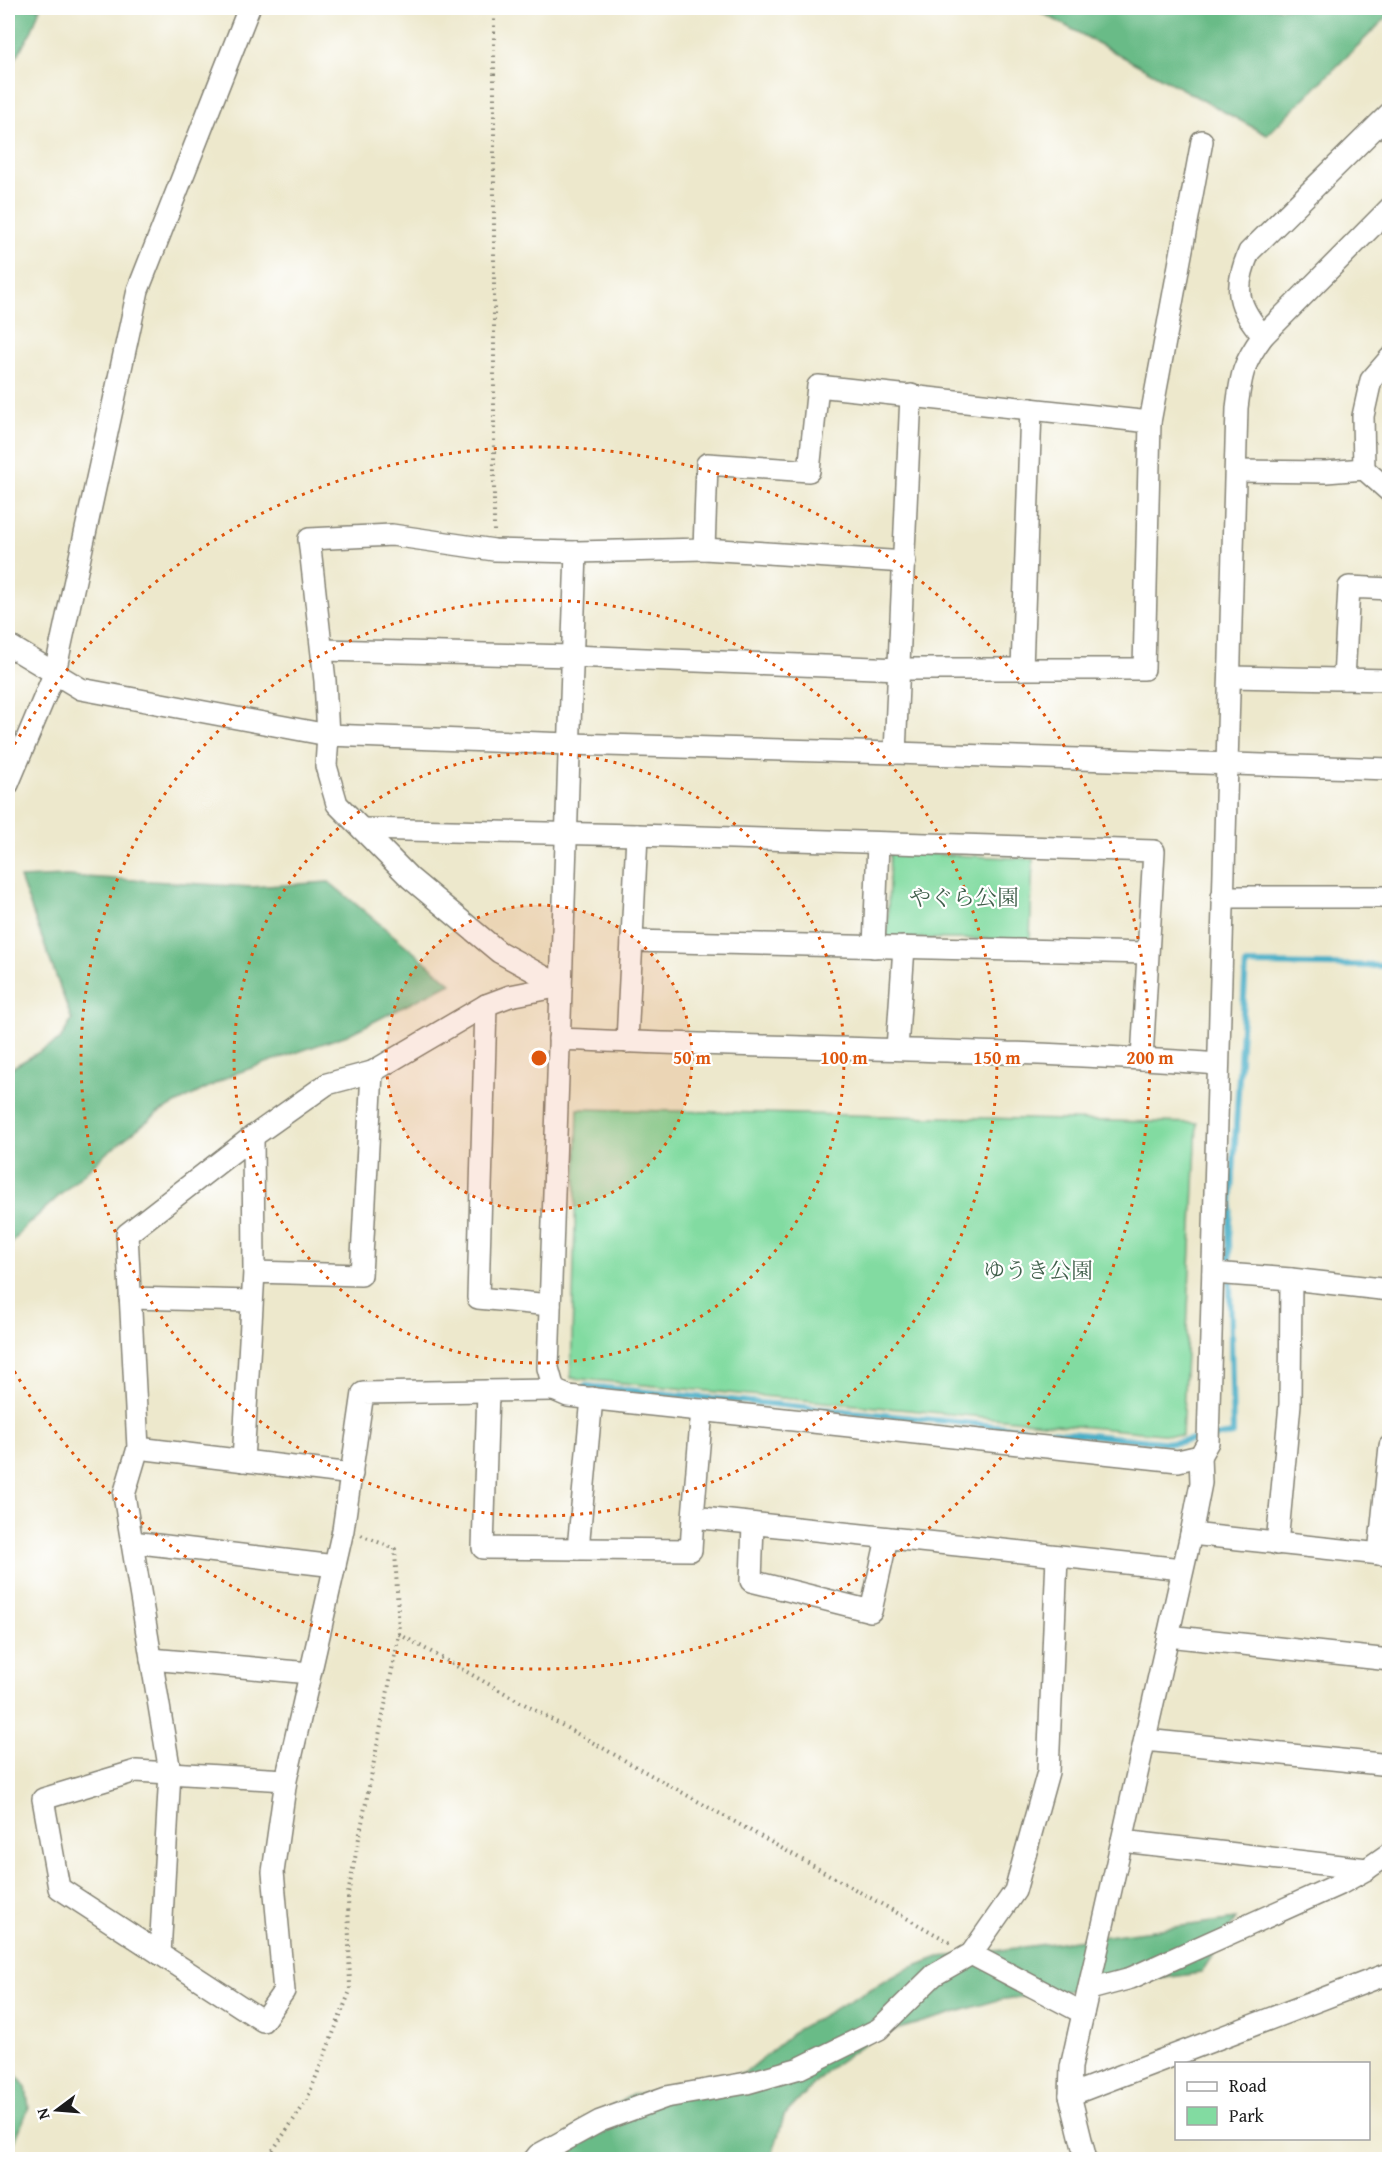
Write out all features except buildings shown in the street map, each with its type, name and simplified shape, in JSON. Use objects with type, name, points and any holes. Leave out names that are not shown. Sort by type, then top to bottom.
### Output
[{"type":"street","points":[[8,784],[55,672],[138,290],[249,8]]},
{"type":"street","points":[[1263,336],[1248,318],[1240,301],[1240,273],[1249,252],[1389,113]]},
{"type":"street","points":[[322,650],[900,669],[1144,669],[1150,422],[1202,141]]},
{"type":"street","points":[[1086,2160],[1070,2096],[1071,2067],[1202,1483],[1200,1456],[1208,1442],[1237,408],[1241,375],[1249,355],[1263,336],[1389,208]]},
{"type":"street","points":[[1364,470],[1364,416],[1371,380],[1389,358]]},
{"type":"street","points":[[704,549],[706,464],[809,471],[818,386],[1150,422]]},
{"type":"street","points":[[895,753],[911,395]]},
{"type":"street","points":[[1022,669],[1031,409]]},
{"type":"street","points":[[1236,471],[1364,470],[1388,489]]},
{"type":"street","points":[[561,986],[499,952],[410,878],[337,804],[326,766],[328,735],[322,650],[309,539],[392,535],[494,550],[576,552],[704,549],[904,562]]},
{"type":"street","points":[[554,1390],[548,1368],[576,552]]},
{"type":"street","points":[[1344,679],[1349,587],[1389,589]]},
{"type":"street","points":[[8,645],[81,689],[328,735],[1389,770]]},
{"type":"street","points":[[1231,677],[1389,680]]},
{"type":"street","points":[[362,829],[1154,851],[1142,1059]]},
{"type":"street","points":[[627,1042],[637,835]]},
{"type":"street","points":[[874,947],[878,843]]},
{"type":"street","points":[[1222,897],[1389,897]]},
{"type":"street","points":[[632,941],[1147,953]]},
{"type":"street","points":[[897,1049],[904,947]]},
{"type":"street","points":[[160,1954],[170,1773],[124,1495],[138,1448],[127,1234],[253,1136],[327,1084],[372,1072],[486,1005],[510,996],[561,986]]},
{"type":"street","points":[[486,1005],[478,1298],[550,1305]]},
{"type":"street","points":[[559,1039],[897,1049],[1218,1064]]},
{"type":"street","points":[[254,1272],[361,1275],[372,1072]]},
{"type":"street","points":[[243,1461],[254,1272],[253,1136]]},
{"type":"street","points":[[1213,1273],[1389,1290]]},
{"type":"street","points":[[1277,1544],[1290,1404],[1292,1279]]},
{"type":"street","points":[[130,1298],[252,1301]]},
{"type":"street","points":[[286,1780],[136,1771],[43,1799],[59,1888],[263,2021],[284,1991],[273,1872],[286,1780],[343,1530],[363,1392],[554,1390],[568,1396],[1178,1461],[1200,1456]]},
{"type":"street","points":[[488,1391],[483,1548],[691,1550],[702,1410]]},
{"type":"street","points":[[578,1549],[592,1398]]},
{"type":"street","points":[[1191,1534],[1384,1555],[1389,1446]]},
{"type":"street","points":[[138,1448],[352,1474]]},
{"type":"street","points":[[693,1517],[1182,1569]]},
{"type":"street","points":[[753,1524],[751,1581],[871,1611],[887,1538]]},
{"type":"street","points":[[132,1542],[334,1566]]},
{"type":"street","points":[[534,2160],[538,2155],[600,2121],[666,2097],[747,2083],[800,2068],[879,2029],[934,1975],[971,1954],[1015,1891],[1048,1772],[1057,1557]]},
{"type":"street","points":[[1168,1636],[1389,1660]]},
{"type":"street","points":[[151,1659],[310,1673]]},
{"type":"street","points":[[1145,1740],[1389,1765]]},
{"type":"street","points":[[1122,1841],[1367,1869]]},
{"type":"street","points":[[1090,1989],[1131,1978],[1342,1883],[1389,1854]]},
{"type":"street","points":[[971,1954],[1083,2013]]},
{"type":"street","points":[[1070,2096],[1389,1973]]},
{"type":"path","points":[[494,8],[494,550]]},
{"type":"path","points":[[266,2160],[306,2102],[350,1991],[348,1894],[399,1634],[395,1548],[349,1530],[343,1530]]},
{"type":"path","points":[[399,1634],[971,1954]]},
{"type":"green space","points":[[8,8],[40,8],[32,30],[8,72]]},
{"type":"green space","points":[[1033,8],[1389,8],[1390,14],[1267,135]]},
{"type":"green space","name":"やぐら公園","points":[[890,852],[1033,859],[1030,940],[887,938]]},
{"type":"green space","points":[[67,876],[251,887],[329,882],[451,983],[347,1035],[234,1074],[158,1113],[104,1155],[24,1228],[8,1248],[8,1070],[60,1040],[72,1020],[20,878]]},
{"type":"green space","name":"ゆうき公園","points":[[578,1109],[1197,1123],[1182,1436],[571,1378]]},
{"type":"green space","points":[[1236,1919],[1201,1973],[998,2000],[878,2035],[827,2070],[784,2116],[771,2159],[544,2160],[575,2128],[632,2095],[745,2073],[798,2029],[905,1970],[939,1957]]},
{"type":"green space","points":[[8,2065],[26,2087],[29,2107],[8,2158]]},
{"type":"waterway","points":[[1213,1437],[1233,1434],[1229,1238],[1246,964],[1390,966]]},
{"type":"waterway","points":[[585,1386],[1172,1443],[1203,1438]]}]
